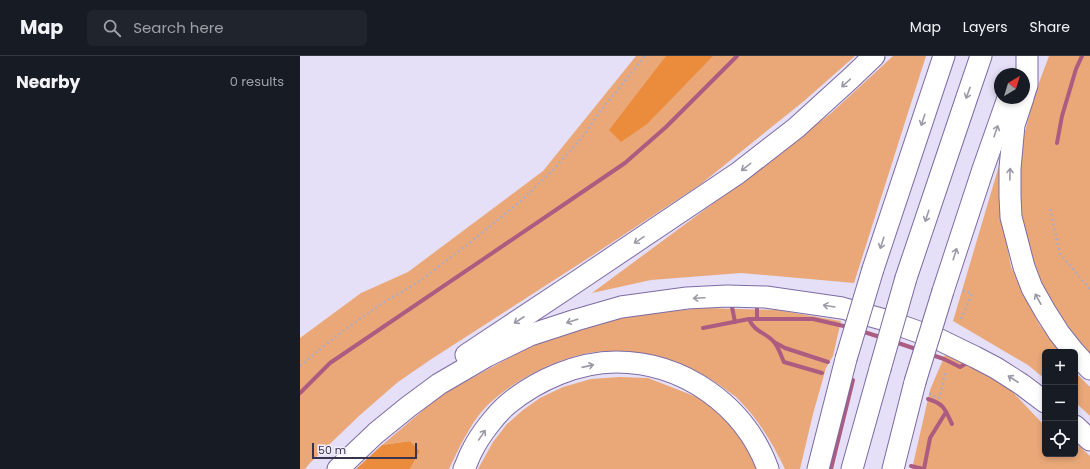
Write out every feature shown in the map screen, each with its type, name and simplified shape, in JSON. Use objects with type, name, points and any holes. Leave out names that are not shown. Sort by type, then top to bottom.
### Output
[{"type":"highway","points":[[439,384],[460,359],[738,173],[796,128],[874,56]]},
{"type":"highway","points":[[818,469],[846,359],[873,269],[944,56]]},
{"type":"highway","points":[[852,469],[906,278],[981,56]]},
{"type":"highway","points":[[1018,68],[1023,56]]},
{"type":"highway","points":[[1027,56],[1027,68]]},
{"type":"highway","points":[[893,469],[915,382],[953,291],[983,169],[1006,104]]},
{"type":"highway","points":[[1021,104],[1014,125],[1010,168],[1011,217],[1024,267],[1032,288],[1059,333],[1072,349]]},
{"type":"highway","points":[[338,469],[376,433],[439,384],[488,356],[530,335],[622,307],[687,298],[727,296],[766,297],[842,308],[885,320],[938,339],[975,357],[996,368],[1042,400]]},
{"type":"highway","points":[[1078,355],[1090,369]]},
{"type":"highway","points":[[464,469],[473,449],[489,425],[507,405],[531,387],[558,374],[591,364],[616,362],[643,364],[672,371],[716,396],[739,419],[756,443],[768,469]]},
{"type":"highway","points":[[1078,429],[1090,440]]},
{"type":"path","points":[[300,366],[343,331],[381,304],[420,281],[522,200],[555,168],[584,135],[599,113],[645,56]]},
{"type":"path","points":[[1050,209],[1060,254],[1090,289]]},
{"type":"path","points":[[953,291],[972,294],[961,319]]},
{"type":"path","points":[[931,396],[939,398],[946,372]]},
{"type":"shaded area","points":[[636,56],[855,56],[804,101],[701,184],[398,382],[360,415],[305,469],[300,469],[300,338],[361,293],[408,272],[543,171]]},
{"type":"shaded area","points":[[666,56],[713,56],[647,124],[621,142],[609,130]]},
{"type":"shaded area","points":[[893,56],[926,56],[854,283],[741,273],[651,280],[592,293],[730,191],[830,114]]},
{"type":"shaded area","points":[[1049,56],[1090,56],[1090,354],[1058,313],[1042,284],[1030,253],[1020,205],[1019,160],[1034,96]]},
{"type":"shaded area","points":[[1001,159],[1001,212],[1011,267],[1039,324],[1058,349],[1042,349],[1042,377],[1028,365],[953,321]]},
{"type":"shaded area","points":[[707,308],[777,310],[841,321],[833,356],[826,368],[813,414],[800,469],[785,469],[775,449],[751,413],[736,397],[721,386],[695,370],[681,364],[651,355],[620,351],[589,353],[573,357],[540,370],[509,388],[495,398],[484,409],[465,438],[449,469],[410,469],[420,451],[410,441],[382,445],[441,395],[529,347],[595,323],[656,312]]},
{"type":"shaded area","points":[[945,355],[974,366],[1006,385],[1042,423],[1042,457],[1078,457],[1078,445],[1090,456],[1090,469],[912,469],[930,390]]},
{"type":"shaded area","points":[[1078,375],[1090,387],[1090,416],[1078,405]]},
{"type":"shaded area","points":[[619,377],[648,378],[702,399],[741,435],[760,469],[478,469],[493,442],[507,424],[540,398],[563,387],[591,379]]},
{"type":"shaded area","points":[[410,441],[420,451],[410,469],[356,469],[382,445]]},
{"type":"waterway","points":[[300,393],[330,363],[625,163],[666,127],[737,56]]},
{"type":"waterway","points":[[1057,143],[1062,116],[1076,69],[1082,56]]},
{"type":"waterway","points":[[732,307],[735,322]]},
{"type":"waterway","points":[[757,308],[757,319]]},
{"type":"waterway","points":[[749,319],[757,330],[768,336],[774,342],[779,349],[784,362],[822,373]]},
{"type":"waterway","points":[[703,328],[749,319],[813,319],[848,327]]},
{"type":"waterway","points":[[861,331],[883,338]]},
{"type":"waterway","points":[[774,342],[785,348],[828,362]]},
{"type":"waterway","points":[[895,342],[919,350]]},
{"type":"waterway","points":[[929,354],[960,367],[965,364]]},
{"type":"waterway","points":[[831,469],[853,380],[848,378]]},
{"type":"waterway","points":[[928,399],[938,403],[944,408],[952,424]]},
{"type":"waterway","points":[[924,469],[930,438],[946,412]]},
{"type":"waterway","points":[[911,466],[923,469]]}]
